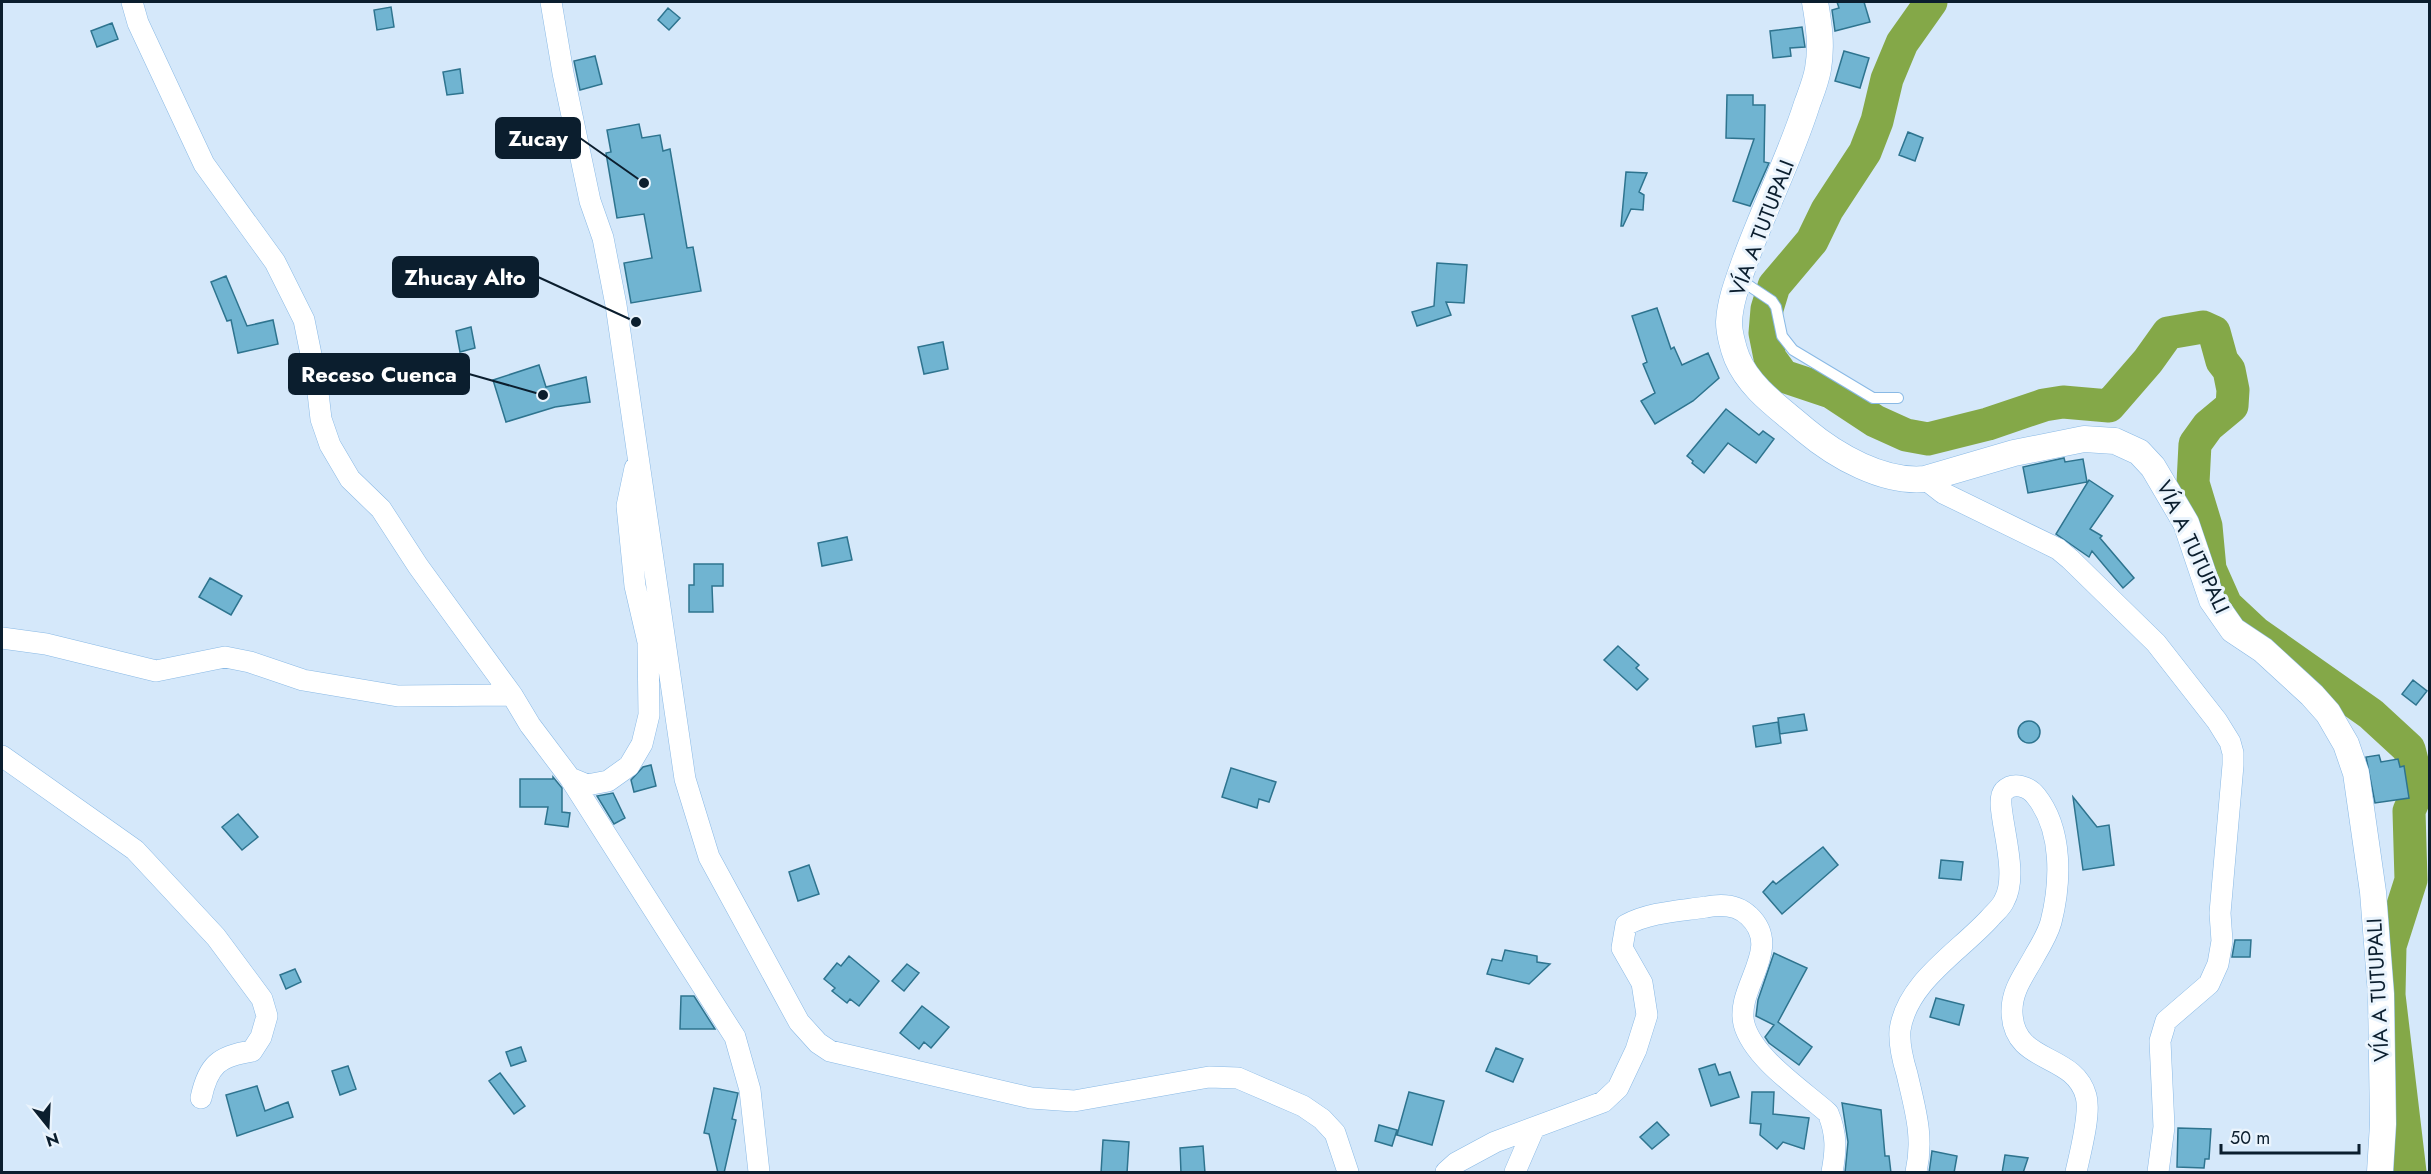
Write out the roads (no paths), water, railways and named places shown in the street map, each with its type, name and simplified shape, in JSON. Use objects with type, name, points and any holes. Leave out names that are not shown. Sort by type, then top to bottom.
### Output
[{"type":"street","points":[[132,2],[138,23],[204,164],[275,262],[304,320],[317,384],[321,419],[330,444],[350,479],[381,510],[418,566],[512,695],[530,725],[570,778],[735,1037],[750,1090],[759,1173]]},
{"type":"street","points":[[551,2],[563,73],[590,201],[603,238],[616,305],[685,779],[709,857],[799,1022],[818,1043],[830,1051],[1031,1098],[1074,1101],[1209,1077],[1238,1078],[1303,1106],[1322,1119],[1335,1133],[1348,1173]]},
{"type":"street","name":"VÍA A TUTUPALI","points":[[1815,2],[1821,44],[1817,71],[1794,145],[1756,230],[1743,281],[1733,296],[1729,324],[1737,357],[1748,378],[1761,392],[1820,442],[1866,468],[1901,478],[1925,479],[2014,453],[2084,439],[2115,441],[2139,452],[2159,476],[2186,523],[2212,600],[2234,630],[2263,650],[2328,713],[2346,744],[2356,773],[2373,892],[2380,994],[2383,1124],[2380,1173]]},
{"type":"street","points":[[570,778],[587,785],[608,781],[629,766],[642,744],[649,715],[648,642],[635,586],[627,506],[638,453]]},
{"type":"street","points":[[1925,479],[1943,493],[2058,549],[2070,559],[2157,643],[2217,721],[2230,742],[2233,765],[2220,914],[2222,941],[2218,964],[2209,984],[2166,1021],[2160,1041],[2164,1127],[2158,1173]]},
{"type":"street","points":[[2,638],[46,644],[156,671],[225,657],[250,662],[303,680],[398,696],[512,695]]},
{"type":"street","points":[[2,756],[135,850],[216,937],[262,999],[267,1016],[261,1037],[252,1051],[231,1055],[213,1066],[205,1078],[201,1098]]},
{"type":"street","points":[[1916,1173],[1920,1155],[1920,1136],[1904,1062],[1900,1032],[1903,1016],[1907,1005],[1918,989],[2004,903],[2011,885],[2012,868],[2001,809],[2001,797],[2005,790],[2015,786],[2024,786],[2034,792],[2047,811],[2058,863],[2051,924],[2013,996],[2012,1014],[2020,1039],[2028,1049],[2074,1074],[2087,1098],[2083,1144],[2076,1173]]},
{"type":"street","points":[[1446,1173],[1456,1163],[1495,1142],[1603,1102],[1618,1088],[1629,1067],[1647,1015],[1642,983],[1622,948],[1626,925],[1639,918],[1723,904],[1746,913],[1755,922],[1761,934],[1761,954],[1756,973],[1747,991],[1744,1007],[1744,1022],[1748,1033],[1764,1057],[1828,1113],[1833,1125],[1836,1144],[1832,1173]]},
{"type":"street","points":[[1515,1173],[1534,1128]]},
{"type":"lane","points":[[1743,281],[1772,301],[1776,307],[1782,336],[1792,350],[1873,398],[1898,398]]},
{"type":"waterway","points":[[1931,2],[1902,43],[1887,79],[1877,121],[1865,152],[1827,210],[1812,241],[1774,286],[1767,309],[1765,333],[1770,358],[1783,376],[1831,392],[1875,421],[1906,435],[1928,439],[1988,424],[2044,405],[2063,402],[2109,406],[2148,361],[2168,333],[2203,327],[2214,332],[2222,361],[2229,370],[2233,390],[2232,406],[2208,426],[2195,444],[2193,483],[2206,526],[2210,569],[2226,605],[2256,633],[2371,714],[2409,749],[2419,788],[2409,811],[2411,880],[2390,946],[2389,995],[2410,1172]]},
{"type":"place","name":"Zucay","points":[[644,183]]},
{"type":"place","name":"Zhucay Alto","points":[[636,322]]},
{"type":"place","name":"Receso Cuenca","points":[[543,395]]}]
